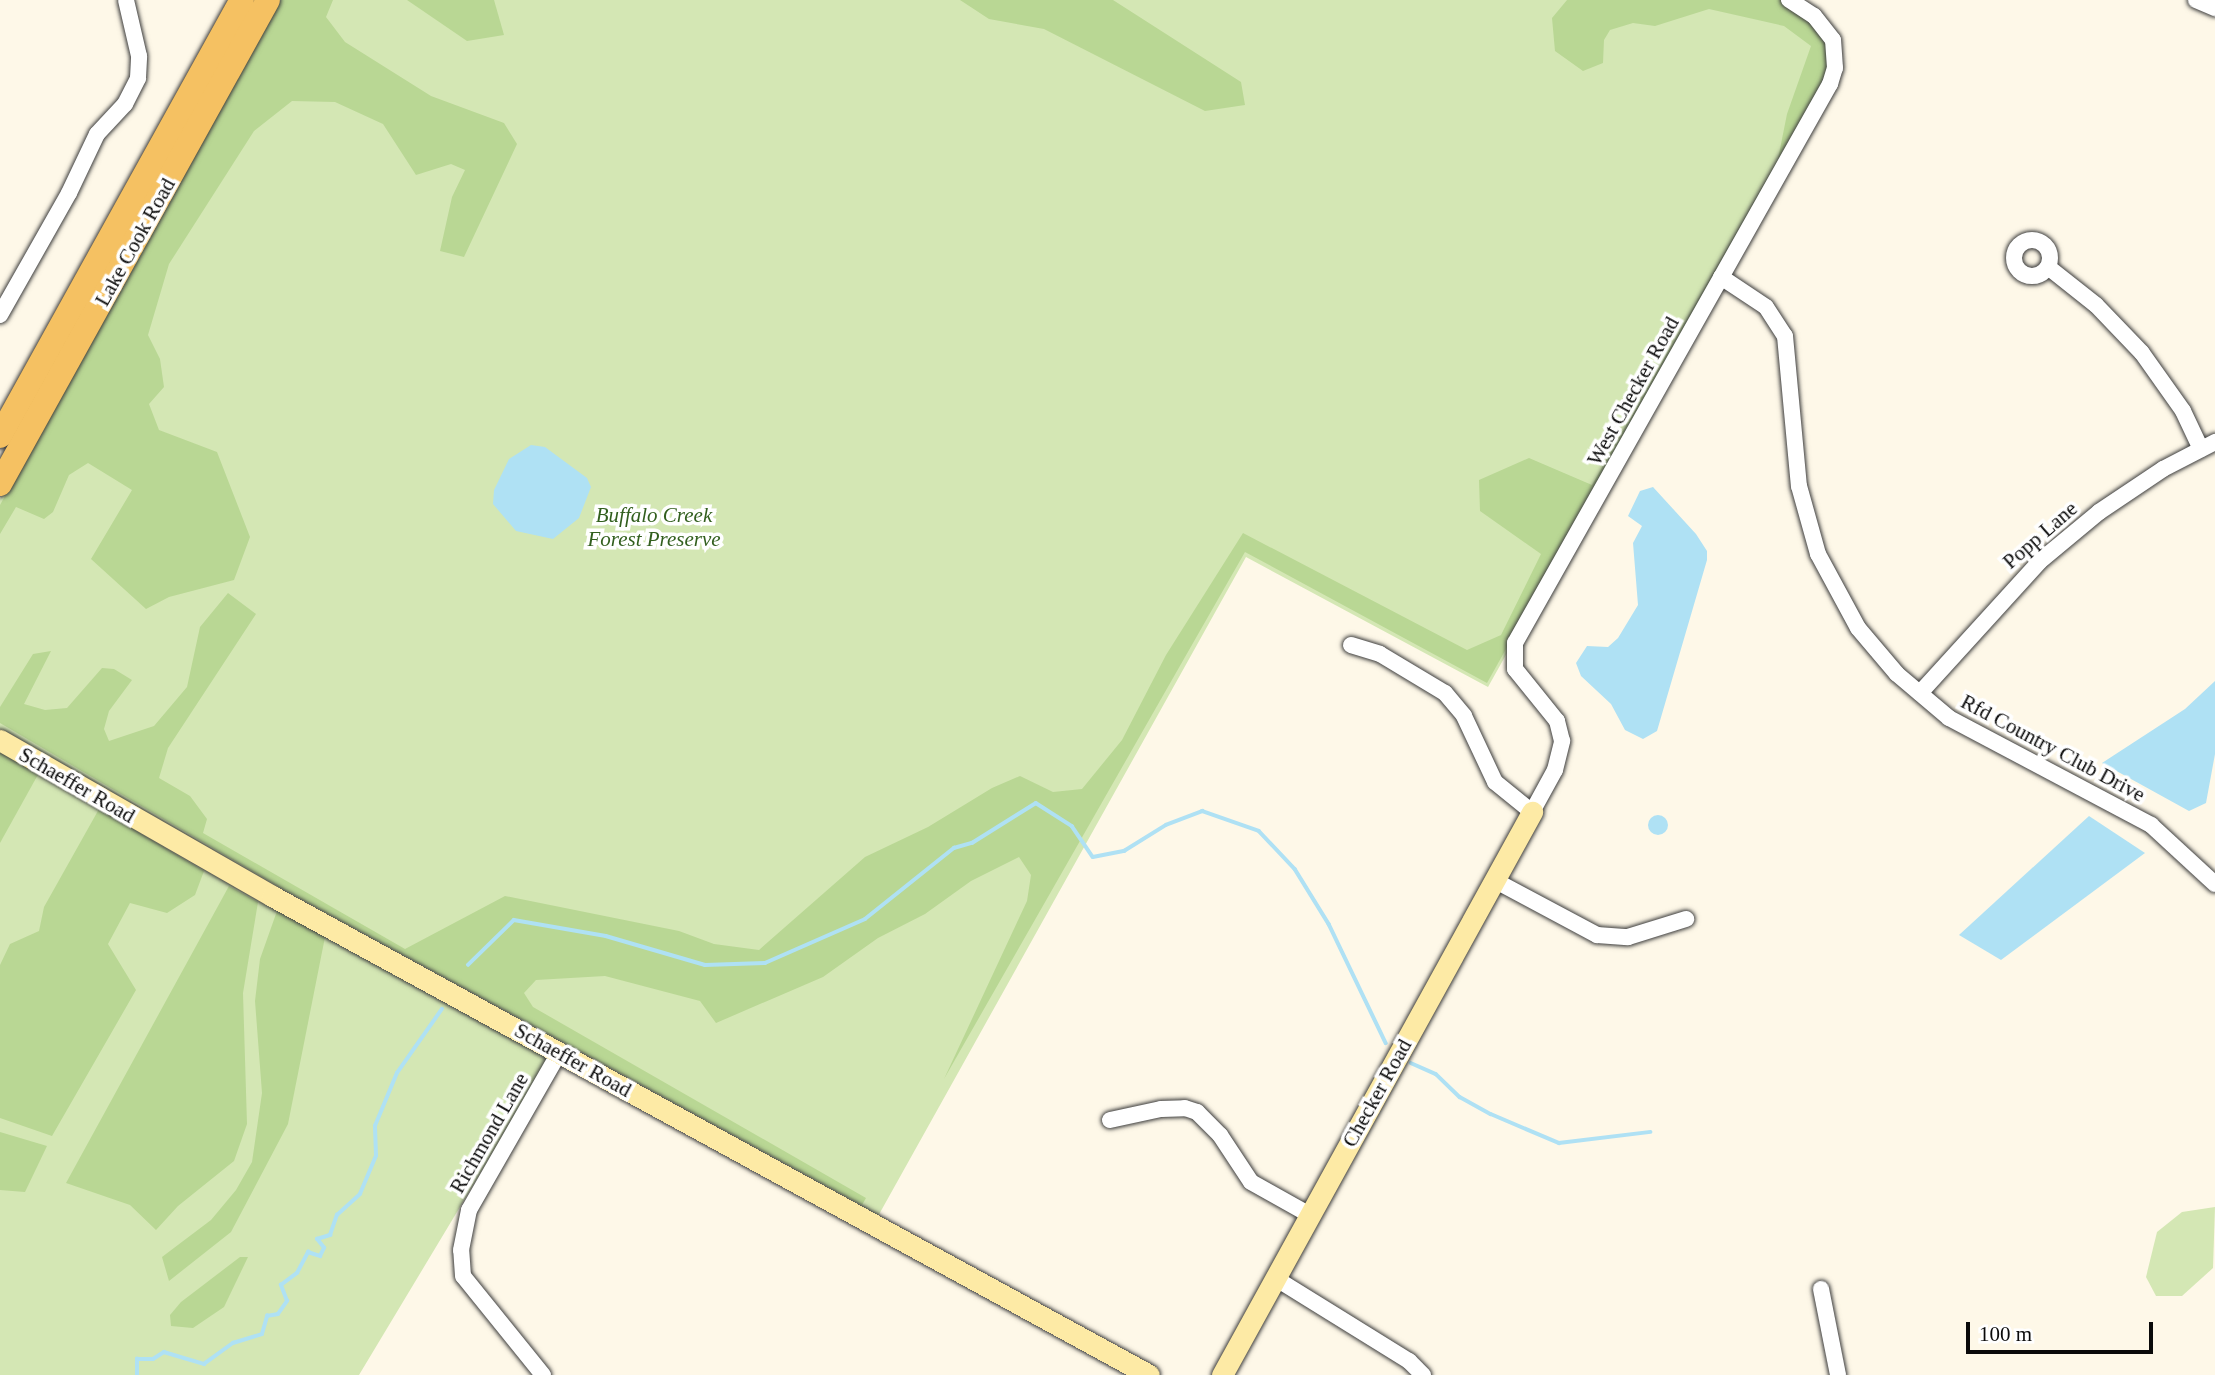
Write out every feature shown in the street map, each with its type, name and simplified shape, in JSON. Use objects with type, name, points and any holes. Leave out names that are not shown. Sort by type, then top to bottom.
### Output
[{"type":"main road","name":"Lake Cook Road","points":[[0,436],[249,4]]},
{"type":"main road","name":"Lake Cook Road","points":[[0,484],[249,4]]},
{"type":"street","points":[[0,315],[69,193],[97,134],[125,104],[138,78],[139,57],[126,0]]},
{"type":"street","name":"West Checker Road","points":[[1532,812],[1556,770],[1562,741],[1557,721],[1515,669],[1515,643],[1830,84],[1835,68],[1832,40],[1825,27],[1789,0]]},
{"type":"street","points":[[2196,0],[2215,8]]},
{"type":"street","points":[[2048,267],[2096,305],[2142,353],[2208,445]]},
{"type":"street","name":"Rfd Country Club Drive","points":[[1721,276],[1766,307],[1785,336],[1799,486],[1832,583],[1858,628],[1897,674],[1977,735],[2151,825],[2215,884]]},
{"type":"street","name":"Popp Lane","points":[[1920,693],[2011,588],[2040,561],[2099,512],[2208,445]]},
{"type":"street","points":[[1350,646],[1380,654],[1445,692],[1464,716],[1494,782],[1532,812]]},
{"type":"street","name":"Schaeffer Road","points":[[0,740],[559,1053],[1149,1375]]},
{"type":"street","name":"Checker Road","points":[[1222,1375],[1532,812]]},
{"type":"street","points":[[1494,880],[1597,934],[1628,937],[1686,919]]},
{"type":"street","name":"Richmond Lane","points":[[543,1375],[463,1276],[461,1251],[469,1210],[559,1053]]},
{"type":"street","points":[[1110,1120],[1161,1109],[1185,1108],[1197,1112],[1220,1135],[1251,1182],[1310,1215]]},
{"type":"street","points":[[1275,1279],[1409,1361],[1423,1375]]},
{"type":"street","points":[[1821,1289],[1838,1375]]},
{"type":"green space","name":"Buffalo Creek Forest Preserve","points":[[278,0],[1779,0],[1817,25],[1825,84],[1488,687],[1246,557],[877,1218],[558,1044],[359,1375],[0,1375],[0,499]]},
{"type":"green space","points":[[281,0],[333,0],[326,17],[345,42],[431,96],[504,123],[517,144],[464,257],[440,251],[452,197],[465,170],[451,164],[416,175],[383,124],[335,102],[292,101],[254,131],[169,264],[148,335],[160,359],[164,387],[149,404],[159,430],[217,452],[250,537],[234,580],[169,597],[146,609],[91,559],[132,490],[88,463],[69,475],[53,512],[44,519],[16,507],[0,534],[0,505]]},
{"type":"green space","points":[[407,0],[494,0],[504,35],[467,41]]},
{"type":"green space","points":[[960,0],[1113,0],[1241,82],[1245,105],[1205,111],[1044,29],[989,19]]},
{"type":"green space","points":[[1567,0],[1789,0],[1814,16],[1835,60],[1487,683],[1245,552],[944,1079],[1027,901],[1031,875],[1019,857],[971,881],[925,914],[878,938],[823,977],[716,1023],[700,1001],[605,976],[536,980],[524,993],[533,1007],[866,1198],[862,1205],[283,889],[0,723],[0,707],[33,654],[51,651],[24,704],[45,710],[67,708],[102,668],[114,669],[132,680],[109,711],[104,729],[109,741],[154,726],[187,687],[200,627],[228,593],[256,614],[168,748],[159,778],[190,796],[207,819],[203,833],[405,949],[505,896],[679,931],[714,944],[759,950],[865,857],[928,827],[992,788],[1020,776],[1053,792],[1082,789],[1122,740],[1166,655],[1243,533],[1467,650],[1501,635],[1541,554],[1480,511],[1479,480],[1529,458],[1592,485],[1778,159],[1787,114],[1811,46],[1784,26],[1709,9],[1655,26],[1633,23],[1610,30],[1604,40],[1603,63],[1583,71],[1555,51],[1552,18]]},
{"type":"green space","points":[[0,750],[40,771],[0,843]]},
{"type":"green space","points":[[99,809],[204,871],[195,895],[167,913],[130,903],[108,944],[136,990],[52,1136],[0,1118],[0,965],[10,944],[39,931],[44,907]]},
{"type":"green space","points":[[229,886],[258,902],[243,993],[247,1124],[234,1161],[178,1206],[156,1230],[130,1205],[66,1183]]},
{"type":"green space","points":[[277,911],[325,937],[288,1124],[231,1232],[169,1281],[162,1257],[211,1220],[236,1190],[252,1162],[262,1093],[255,1001],[260,959]]},
{"type":"green space","points":[[0,1132],[47,1146],[25,1192],[0,1190]]},
{"type":"green space","points":[[2215,1207],[2213,1268],[2182,1296],[2156,1296],[2146,1277],[2157,1232],[2182,1212]]},
{"type":"green space","points":[[240,1257],[248,1257],[224,1307],[193,1328],[171,1326],[170,1315],[181,1302]]},
{"type":"water","points":[[531,445],[545,447],[587,478],[591,487],[579,518],[553,539],[516,531],[493,504],[494,490],[509,459]]},
{"type":"water","points":[[1653,487],[1696,534],[1707,551],[1707,560],[1657,731],[1643,739],[1625,730],[1611,704],[1581,676],[1576,663],[1587,646],[1608,647],[1618,638],[1638,605],[1633,543],[1642,526],[1628,516],[1640,491]]},
{"type":"water","points":[[2215,681],[2215,754],[2206,803],[2189,811],[2102,763],[2185,709]]},
{"type":"water","points":[[1658,815],[1665,818],[1668,825],[1665,832],[1658,835],[1651,832],[1648,825],[1651,818]]},
{"type":"water","points":[[2089,816],[2145,853],[2001,960],[1959,935]]},
{"type":"waterway","points":[[468,965],[514,920],[606,936],[705,965],[765,963],[865,919],[954,848],[972,843],[1036,803],[1072,826],[1093,857],[1124,851],[1166,825],[1202,811],[1259,831],[1295,869],[1329,924],[1386,1043]]},
{"type":"waterway","points":[[137,1375],[137,1359],[153,1359],[164,1352],[204,1364],[233,1343],[262,1334],[267,1316],[278,1314],[287,1301],[281,1285],[297,1273],[308,1252],[320,1256],[324,1248],[317,1239],[330,1235],[337,1215],[360,1194],[376,1156],[375,1126],[397,1073],[442,1009]]},
{"type":"waterway","points":[[1411,1063],[1436,1074],[1460,1097],[1491,1114],[1559,1143],[1650,1132]]}]
